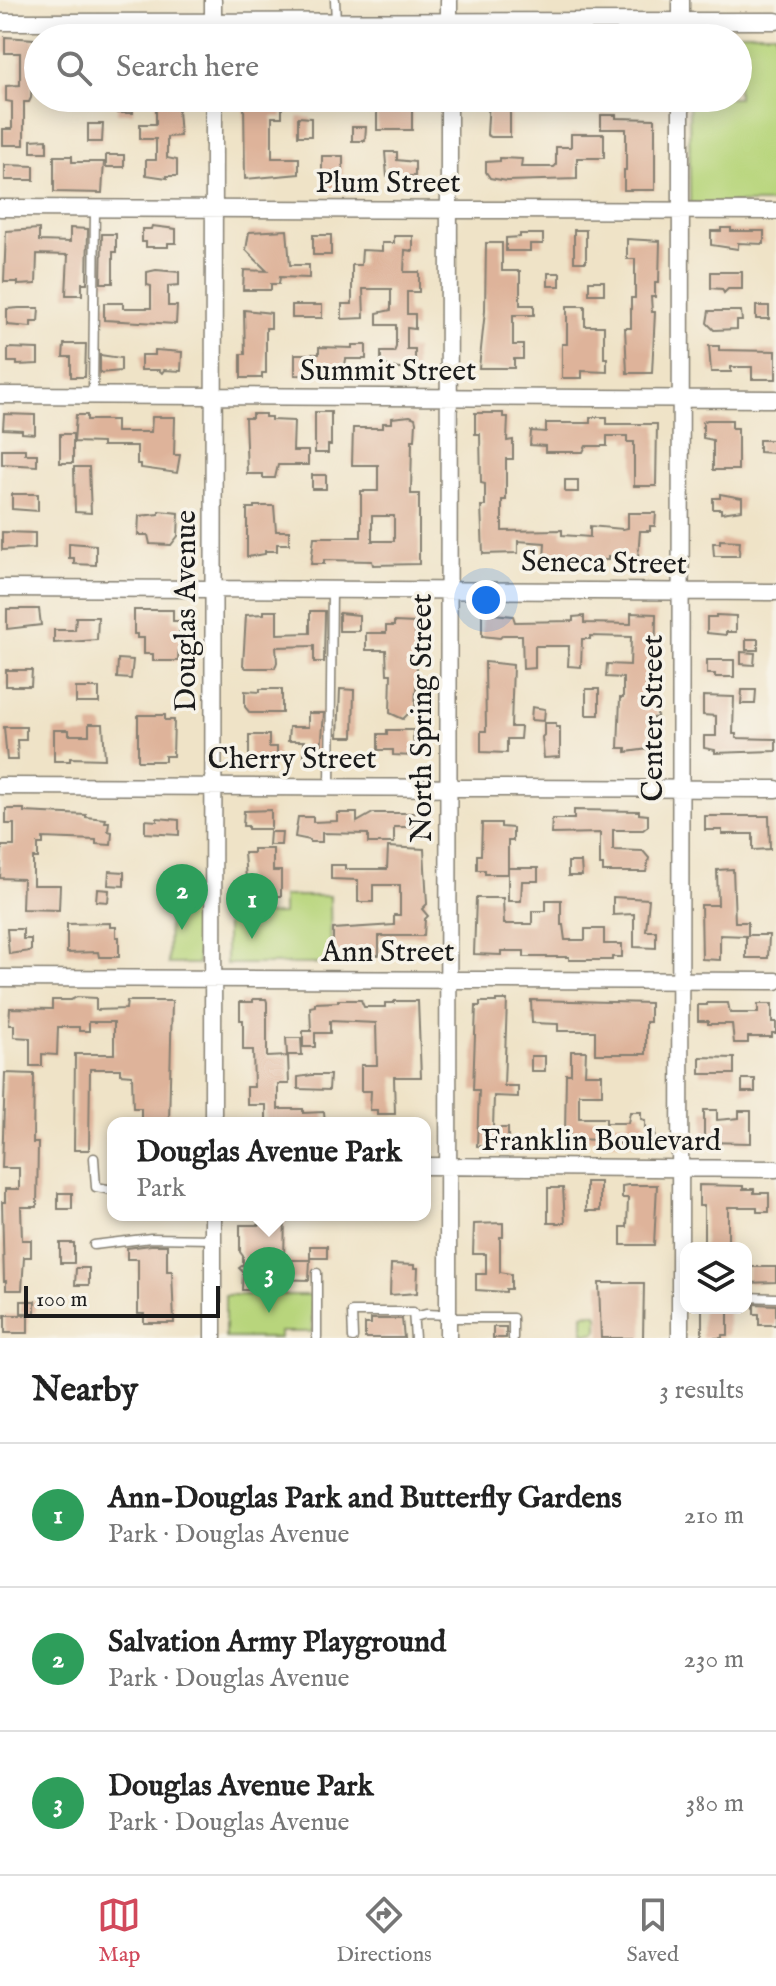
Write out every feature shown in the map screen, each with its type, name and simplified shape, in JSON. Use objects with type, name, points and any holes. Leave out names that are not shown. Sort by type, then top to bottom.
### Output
[{"type":"street","points":[[213,0],[213,24]]},
{"type":"street","points":[[449,0],[449,24]]},
{"type":"street","points":[[681,0],[681,21]]},
{"type":"street","points":[[604,24],[776,21]]},
{"type":"street","points":[[0,22],[53,24]]},
{"type":"street","points":[[305,24],[364,24]]},
{"type":"street","name":"Douglas Avenue","points":[[213,1117],[214,112]]},
{"type":"street","name":"North Spring Street","points":[[448,1338],[449,112]]},
{"type":"street","name":"Center Street","points":[[681,112],[681,1242]]},
{"type":"street","name":"Plum Street","points":[[0,208],[776,211]]},
{"type":"street","name":"Summit Street","points":[[0,395],[776,399]]},
{"type":"street","name":"Seneca Street","points":[[0,588],[776,592]]},
{"type":"street","name":"Cherry Street","points":[[0,786],[776,789]]},
{"type":"street","name":"Ann Street","points":[[0,978],[776,981]]},
{"type":"street","name":"Franklin Boulevard","points":[[431,1166],[776,1169]]},
{"type":"street","points":[[213,1221],[213,1338]]},
{"type":"street","name":"Center Street","points":[[680,1338],[682,1314]]},
{"type":"lane","points":[[335,0],[336,22]]},
{"type":"lane","points":[[93,396],[95,209]]},
{"type":"lane","points":[[330,786],[332,589]]},
{"type":"lane","points":[[94,1158],[96,1187],[107,1189]]},
{"type":"lane","points":[[94,1245],[151,1238],[213,1239]]},
{"type":"lane","points":[[317,1273],[317,1338]]},
{"type":"lane","points":[[752,1297],[776,1298]]},
{"type":"lane","points":[[353,1338],[352,1312],[413,1312],[415,1338]]},
{"type":"lane","points":[[415,1317],[426,1314],[513,1318],[513,1338]]},
{"type":"green space","points":[[752,33],[776,33],[776,203],[690,203],[689,112],[752,112]]},
{"type":"green space","points":[[283,896],[330,896],[331,964],[226,964],[226,915],[283,914]]},
{"type":"green space","points":[[169,906],[198,906],[198,964],[168,964]]},
{"type":"green space","points":[[225,1295],[312,1295],[312,1332],[280,1332],[280,1338],[225,1338]]},
{"type":"green space","points":[[583,1314],[598,1315],[598,1330],[583,1333]]},
{"type":"building","points":[[5,37],[24,38],[24,145],[3,145],[3,129],[12,129],[12,102],[6,101],[6,86],[20,85],[20,53],[5,53]]},
{"type":"building","points":[[156,112],[178,112],[180,136],[167,137],[167,158],[177,160],[177,176],[146,175],[146,160],[156,160],[156,139],[140,139],[140,124],[156,124]]},
{"type":"building","points":[[244,112],[282,112],[282,117],[272,117],[272,158],[299,158],[299,174],[245,179]]},
{"type":"building","points":[[377,112],[412,112],[412,130],[377,130]]},
{"type":"building","points":[[488,112],[510,112],[510,137],[487,135]]},
{"type":"building","points":[[601,115],[655,119],[655,190],[624,190],[626,129],[601,129]]},
{"type":"building","points":[[298,117],[311,118],[311,136],[298,136]]},
{"type":"building","points":[[88,124],[103,124],[102,142],[88,142]]},
{"type":"building","points":[[352,127],[366,127],[365,141],[352,141]]},
{"type":"building","points":[[571,134],[604,134],[604,158],[577,158],[577,179],[507,181],[490,178],[486,172],[486,162],[500,161],[500,158],[522,159],[521,167],[554,167],[556,147],[571,147]]},
{"type":"building","points":[[47,139],[47,152],[31,152],[31,140]]},
{"type":"building","points":[[385,152],[397,152],[397,160],[415,162],[415,176],[407,176],[407,180],[387,177]]},
{"type":"building","points":[[106,155],[124,155],[124,167],[106,167]]},
{"type":"building","points":[[54,156],[72,156],[72,162],[104,162],[102,193],[54,192]]},
{"type":"building","points":[[322,156],[343,156],[343,182],[338,182],[338,192],[322,192]]},
{"type":"building","points":[[5,165],[34,166],[34,180],[5,180]]},
{"type":"building","points":[[152,226],[176,229],[176,243],[168,243],[168,247],[146,247],[146,242],[142,242],[142,229],[151,229]]},
{"type":"building","points":[[70,228],[88,229],[87,283],[82,283],[82,295],[66,295],[68,255],[37,254],[36,284],[4,282],[6,231],[39,229],[39,241],[70,242]]},
{"type":"building","points":[[721,228],[764,231],[764,244],[738,243],[738,249],[711,245],[711,231],[721,231]]},
{"type":"building","points":[[287,230],[290,265],[309,265],[309,278],[280,277],[279,284],[271,284],[271,290],[243,290],[244,270],[267,271],[246,250],[249,232]]},
{"type":"building","points":[[574,230],[586,230],[586,262],[574,262]]},
{"type":"building","points":[[102,234],[116,234],[113,283],[101,283]]},
{"type":"building","points":[[520,234],[543,234],[543,244],[530,244],[530,251],[506,251],[506,238],[520,237]]},
{"type":"building","points":[[313,235],[331,235],[331,255],[313,255]]},
{"type":"building","points":[[394,236],[413,236],[413,251],[405,250],[404,272],[419,272],[419,292],[407,292],[407,314],[415,314],[415,329],[407,328],[407,349],[415,349],[415,369],[381,364],[381,352],[394,352],[396,347],[396,325],[377,325],[377,313],[391,310],[391,289],[363,289],[364,318],[342,319],[342,304],[352,304],[352,265],[361,265],[362,250],[382,251],[382,243],[394,243]]},
{"type":"building","points":[[627,239],[660,241],[659,282],[655,282],[655,297],[651,297],[652,312],[655,312],[652,373],[627,373],[625,328],[631,328],[635,259],[627,259]]},
{"type":"building","points":[[486,243],[502,243],[502,271],[520,271],[520,305],[534,305],[534,315],[513,315],[513,345],[523,345],[523,359],[514,359],[514,368],[479,368],[485,311]]},
{"type":"building","points":[[147,272],[179,272],[179,285],[168,286],[168,306],[177,306],[176,324],[104,320],[104,303],[123,303],[123,308],[151,308],[151,286],[147,285]]},
{"type":"building","points":[[711,272],[742,272],[742,289],[728,289],[724,293],[722,289],[711,288]]},
{"type":"building","points":[[548,273],[560,273],[560,286],[548,286]]},
{"type":"building","points":[[589,281],[604,281],[604,294],[589,294]]},
{"type":"building","points":[[292,305],[322,305],[322,318],[292,318]]},
{"type":"building","points":[[567,306],[585,306],[585,326],[604,326],[607,372],[582,371],[582,378],[562,378],[562,344],[567,344]]},
{"type":"building","points":[[756,306],[769,306],[769,319],[756,319]]},
{"type":"building","points":[[39,308],[38,322],[31,322],[31,327],[7,325],[7,309]]},
{"type":"building","points":[[244,310],[271,313],[271,328],[266,328],[266,373],[262,373],[262,378],[241,378],[241,354],[245,354]]},
{"type":"building","points":[[709,311],[741,311],[742,321],[737,321],[737,329],[714,330],[707,323]]},
{"type":"building","points":[[64,344],[86,344],[85,377],[71,377],[71,357],[63,357]]},
{"type":"building","points":[[352,345],[366,345],[366,359],[346,359],[343,376],[295,375],[295,354],[319,354],[319,347],[352,348]]},
{"type":"building","points":[[709,346],[719,346],[719,350],[776,351],[776,379],[752,379],[752,367],[731,367],[731,372],[711,372]]},
{"type":"building","points":[[8,348],[38,349],[38,364],[8,362]]},
{"type":"building","points":[[155,350],[182,352],[181,371],[164,370],[162,373],[159,370],[141,370],[141,355],[155,355]]},
{"type":"building","points":[[100,355],[121,358],[121,371],[100,373]]},
{"type":"building","points":[[315,412],[331,412],[331,445],[328,445],[328,453],[315,453]]},
{"type":"building","points":[[475,413],[503,413],[503,417],[508,417],[507,441],[513,440],[513,459],[506,459],[502,531],[562,530],[562,535],[590,537],[590,526],[623,529],[628,528],[628,513],[656,513],[655,526],[650,526],[650,531],[640,531],[638,557],[544,559],[545,543],[518,541],[518,553],[483,554],[481,506],[485,506],[485,484],[481,483],[480,434],[475,434]]},
{"type":"building","points":[[4,414],[35,415],[35,434],[3,429]]},
{"type":"building","points":[[252,414],[265,414],[271,420],[294,421],[293,451],[308,451],[308,465],[278,465],[275,478],[247,474],[245,418],[252,418]]},
{"type":"building","points":[[76,415],[87,415],[87,420],[116,420],[116,432],[151,432],[152,417],[175,417],[174,455],[180,455],[177,473],[141,468],[141,464],[137,464],[137,446],[74,442]]},
{"type":"building","points":[[410,416],[416,422],[415,440],[412,440],[411,494],[419,494],[419,564],[373,565],[372,561],[324,560],[324,564],[311,564],[314,537],[361,537],[361,491],[378,491],[378,465],[352,465],[353,428],[383,428],[383,423],[392,423],[392,418]],"holes":[[[372,516],[394,516],[394,541],[372,541]]]},
{"type":"building","points":[[590,417],[607,417],[607,424],[657,424],[656,486],[634,486],[634,442],[627,442],[627,436],[607,436],[607,446],[586,446],[583,452],[545,452],[545,446],[530,445],[531,431],[546,432],[546,423],[590,423]]},
{"type":"building","points":[[732,420],[732,428],[738,428],[738,470],[713,470],[713,440],[703,438],[703,422]]},
{"type":"building","points":[[60,434],[73,434],[73,463],[60,463]]},
{"type":"building","points":[[759,440],[773,440],[773,453],[759,452]]},
{"type":"building","points":[[2,449],[25,449],[25,454],[37,454],[37,466],[2,464]]},
{"type":"building","points":[[74,467],[89,467],[91,513],[75,512]]},
{"type":"building","points":[[312,475],[326,475],[326,489],[312,489]]},
{"type":"building","points":[[565,480],[578,480],[578,492],[565,492]]},
{"type":"building","points":[[12,494],[38,494],[38,511],[12,509]]},
{"type":"building","points":[[720,494],[742,498],[742,510],[721,513],[721,509],[713,509],[713,498],[720,498]]},
{"type":"building","points":[[274,506],[276,531],[289,531],[289,544],[277,544],[277,551],[247,557],[247,508]]},
{"type":"building","points":[[159,511],[179,513],[178,536],[171,545],[150,544],[148,535],[138,535],[139,516],[159,514]]},
{"type":"building","points":[[2,532],[35,533],[35,548],[2,550]]},
{"type":"building","points":[[720,540],[740,541],[739,556],[714,556],[713,543],[720,543]]},
{"type":"building","points":[[69,543],[96,545],[96,565],[74,564],[74,558],[69,558]]},
{"type":"building","points":[[7,609],[39,609],[41,625],[7,629]]},
{"type":"building","points":[[134,610],[173,610],[173,621],[180,621],[178,661],[153,661],[153,654],[144,654],[144,638],[137,638],[134,634]]},
{"type":"building","points":[[264,611],[277,611],[277,634],[310,633],[310,611],[325,611],[324,662],[314,662],[314,646],[276,647],[275,668],[246,668],[243,665],[246,615],[264,614]]},
{"type":"building","points":[[339,613],[359,615],[359,631],[339,631]]},
{"type":"building","points":[[482,613],[513,616],[515,622],[573,621],[573,617],[584,616],[584,623],[631,624],[631,613],[656,614],[655,677],[646,677],[646,695],[657,698],[657,717],[650,719],[648,749],[626,752],[626,748],[618,748],[623,678],[606,677],[607,664],[630,665],[631,637],[590,636],[590,639],[582,639],[581,667],[568,666],[569,646],[535,646],[535,668],[523,669],[522,635],[503,635],[500,638],[482,636]]},
{"type":"building","points":[[736,616],[736,632],[726,632],[726,635],[707,633],[707,617]]},
{"type":"building","points":[[76,617],[98,617],[97,640],[54,643],[54,630],[75,630]]},
{"type":"building","points":[[394,622],[415,623],[415,707],[403,719],[390,713],[391,674],[387,674],[386,650],[366,650],[366,633],[386,633],[386,626],[394,626]]},
{"type":"building","points":[[746,639],[758,639],[758,650],[746,650]]},
{"type":"building","points":[[741,652],[755,653],[754,665],[741,664]]},
{"type":"building","points":[[118,659],[133,660],[131,679],[117,678]]},
{"type":"building","points":[[707,660],[734,660],[734,677],[707,674]]},
{"type":"building","points":[[485,662],[513,665],[511,727],[521,727],[520,739],[507,739],[507,753],[481,752],[481,731],[486,731]]},
{"type":"building","points":[[6,670],[32,670],[31,686],[6,686]]},
{"type":"building","points":[[76,688],[99,688],[99,703],[76,703]]},
{"type":"building","points":[[260,689],[282,689],[282,713],[250,713],[245,707],[245,691],[260,692]]},
{"type":"building","points":[[340,689],[354,690],[353,737],[338,737]]},
{"type":"building","points":[[586,689],[599,689],[599,715],[586,715]]},
{"type":"building","points":[[742,690],[756,690],[755,704],[741,704]]},
{"type":"building","points":[[703,696],[734,697],[733,734],[736,738],[776,739],[776,751],[715,753],[715,750],[704,748],[704,736],[716,736],[716,716],[703,715]]},
{"type":"building","points":[[532,707],[545,709],[544,721],[531,720]]},
{"type":"building","points":[[308,713],[324,713],[320,764],[304,764],[304,741],[288,741],[289,727],[308,727]]},
{"type":"building","points":[[138,715],[165,715],[165,720],[174,720],[173,756],[165,756],[165,761],[138,761]]},
{"type":"building","points":[[544,723],[556,723],[556,727],[560,727],[560,757],[544,758]]},
{"type":"building","points":[[89,724],[103,724],[105,759],[54,761],[54,730],[69,730],[69,735],[89,735]]},
{"type":"building","points":[[4,727],[26,727],[26,740],[17,740],[18,760],[7,760]]},
{"type":"building","points":[[387,730],[413,730],[414,756],[393,755],[393,750],[378,750],[378,734],[387,734]]},
{"type":"building","points":[[249,735],[269,735],[269,747],[277,747],[277,759],[269,759],[269,762],[249,761]]},
{"type":"building","points":[[6,809],[86,815],[109,822],[111,845],[96,844],[96,840],[43,838],[43,844],[38,844],[38,858],[33,858],[33,885],[60,885],[59,910],[22,909],[23,879],[0,878],[2,846],[14,846],[14,824],[6,824]]},
{"type":"building","points":[[271,810],[271,829],[248,829],[248,826],[243,826],[244,811]]},
{"type":"building","points":[[574,810],[639,811],[639,814],[648,815],[648,826],[643,830],[613,830],[613,850],[643,851],[649,858],[646,872],[603,872],[603,865],[600,865],[600,833],[551,834],[552,819],[574,819]]},
{"type":"building","points":[[337,813],[357,813],[357,822],[373,813],[421,813],[421,827],[394,827],[394,843],[368,843],[368,834],[322,833],[322,842],[295,837],[298,817],[313,817],[313,822],[337,821]]},
{"type":"building","points":[[705,816],[769,816],[770,849],[753,850],[753,834],[722,834],[722,830],[705,830]]},
{"type":"building","points":[[157,818],[179,820],[179,835],[145,833],[145,820],[157,821]]},
{"type":"building","points":[[482,823],[501,823],[501,827],[513,828],[513,841],[508,841],[508,874],[485,874],[485,870],[477,870]]},
{"type":"building","points":[[270,832],[282,832],[281,845],[269,845]]},
{"type":"building","points":[[388,847],[424,849],[427,904],[422,909],[428,916],[424,936],[379,936],[379,955],[333,958],[333,929],[394,925],[394,915],[400,915],[400,885],[373,885],[373,902],[358,902],[358,880],[331,879],[331,865],[345,865],[345,869],[387,869]]},
{"type":"building","points":[[253,849],[273,849],[273,871],[281,871],[281,896],[269,896],[269,903],[240,903],[240,892],[247,892],[244,853],[253,853]]},
{"type":"building","points":[[568,862],[581,862],[582,876],[568,876]]},
{"type":"building","points":[[508,868],[538,868],[538,881],[522,881],[521,901],[508,901]]},
{"type":"building","points":[[733,869],[735,922],[748,922],[748,935],[769,935],[768,958],[746,958],[746,936],[720,935],[720,960],[702,959],[701,905],[718,905],[717,870]]},
{"type":"building","points":[[109,871],[124,872],[124,886],[108,885]]},
{"type":"building","points":[[97,889],[109,890],[108,902],[96,901]]},
{"type":"building","points":[[613,897],[649,899],[646,931],[656,931],[656,948],[634,947],[634,914],[613,915]]},
{"type":"building","points":[[476,898],[503,898],[504,924],[532,924],[532,911],[546,911],[546,900],[561,900],[561,925],[565,940],[585,940],[585,929],[604,929],[604,944],[622,944],[622,957],[612,957],[612,960],[569,960],[569,957],[524,957],[524,951],[501,951],[501,955],[474,954]]},
{"type":"building","points":[[110,923],[110,927],[116,927],[116,937],[119,937],[119,957],[99,957],[98,952],[67,953],[67,924]]},
{"type":"building","points":[[7,929],[23,929],[23,939],[31,939],[31,951],[9,954]]},
{"type":"building","points":[[77,997],[96,998],[96,1010],[126,1009],[127,1001],[172,1001],[169,1117],[141,1117],[141,1108],[133,1108],[132,1075],[120,1074],[120,1069],[90,1069],[89,1150],[74,1150],[75,1054],[114,1054],[114,1022],[89,1022],[89,1031],[79,1031],[79,1027],[58,1027],[57,1055],[42,1054],[42,1066],[30,1066],[30,1038],[14,1037],[14,1025],[9,1025],[10,1008],[52,1009],[52,1000]]},
{"type":"building","points":[[253,999],[266,999],[267,1002],[267,1057],[288,1056],[289,1084],[278,1084],[278,1109],[324,1112],[324,1117],[266,1117],[266,1105],[247,1105],[247,1087],[254,1087],[253,1050],[243,1050],[240,1002],[253,1002]]},
{"type":"building","points":[[361,1000],[364,1007],[385,1007],[385,1003],[394,1001],[418,1001],[421,1077],[394,1077],[395,1114],[377,1114],[377,1110],[370,1110],[371,1091],[361,1091],[361,1065],[377,1065],[376,1023],[330,1021],[330,1033],[315,1033],[315,1047],[303,1047],[303,1031],[311,1031],[310,1007],[315,1003]]},
{"type":"building","points":[[507,1000],[504,1086],[518,1086],[518,1097],[494,1096],[493,1128],[508,1128],[508,1147],[477,1146],[479,1090],[473,1090],[476,1006],[480,1006],[480,1002]]},
{"type":"building","points":[[531,1000],[650,1003],[650,1022],[646,1022],[646,1054],[595,1054],[595,1031],[558,1031],[558,1024],[532,1023]]},
{"type":"building","points":[[728,1003],[730,1013],[758,1013],[758,1004],[772,1004],[772,1022],[776,1022],[776,1033],[772,1033],[772,1037],[748,1037],[748,1043],[734,1043],[732,1024],[698,1021],[698,1005]]},
{"type":"building","points":[[286,1038],[301,1038],[302,1055],[287,1055]]},
{"type":"building","points":[[571,1051],[586,1051],[585,1074],[602,1074],[602,1094],[579,1094],[579,1118],[606,1118],[606,1123],[628,1123],[630,1112],[641,1112],[645,1130],[655,1130],[654,1144],[605,1143],[605,1140],[569,1139],[570,1135],[565,1135],[566,1074],[571,1074]]},
{"type":"building","points":[[531,1056],[545,1056],[545,1071],[531,1071]]},
{"type":"building","points":[[700,1057],[734,1058],[734,1074],[700,1074]]},
{"type":"building","points":[[5,1073],[34,1074],[33,1143],[38,1143],[37,1207],[21,1207],[22,1240],[31,1240],[31,1257],[24,1257],[22,1290],[6,1290],[4,1281],[2,1202],[5,1202],[5,1189],[19,1189],[19,1168],[2,1168]]},
{"type":"building","points":[[330,1075],[329,1090],[298,1089],[298,1077]]},
{"type":"building","points":[[742,1079],[755,1079],[755,1092],[742,1092]]},
{"type":"building","points":[[704,1110],[717,1110],[717,1120],[739,1118],[739,1111],[751,1111],[751,1143],[704,1142]]},
{"type":"building","points":[[586,1182],[600,1182],[600,1211],[586,1211]]},
{"type":"building","points":[[657,1185],[654,1245],[621,1245],[621,1227],[627,1227],[628,1198],[622,1198],[622,1186]]},
{"type":"building","points":[[699,1185],[743,1186],[743,1189],[754,1189],[754,1193],[769,1193],[769,1212],[757,1212],[757,1207],[728,1207],[728,1242],[704,1242],[704,1206],[699,1206]]},
{"type":"building","points":[[548,1188],[563,1188],[565,1223],[548,1223]]},
{"type":"building","points":[[58,1193],[72,1193],[72,1209],[58,1209]]},
{"type":"building","points":[[270,1221],[285,1221],[284,1260],[310,1260],[309,1280],[274,1279],[274,1290],[242,1290],[240,1225],[270,1225]]},
{"type":"building","points":[[503,1223],[500,1272],[511,1274],[511,1289],[506,1289],[506,1292],[476,1290],[476,1274],[486,1274],[486,1254],[473,1254],[474,1224]]},
{"type":"building","points":[[60,1243],[74,1243],[74,1263],[60,1263]]},
{"type":"building","points":[[167,1245],[167,1271],[172,1271],[174,1323],[144,1323],[144,1314],[138,1314],[138,1259],[127,1259],[127,1248]]},
{"type":"building","points":[[310,1246],[327,1246],[327,1258],[310,1258]]},
{"type":"building","points":[[391,1264],[418,1268],[417,1293],[390,1295]]},
{"type":"building","points":[[752,1267],[776,1267],[776,1282],[752,1283]]},
{"type":"building","points":[[76,1268],[89,1268],[89,1285],[75,1285]]},
{"type":"building","points":[[599,1283],[644,1283],[643,1338],[601,1338]]},
{"type":"building","points":[[21,1301],[35,1301],[35,1313],[21,1313]]},
{"type":"building","points":[[754,1304],[776,1305],[776,1325],[759,1325],[759,1314],[754,1314]]},
{"type":"building","points":[[702,1314],[728,1314],[728,1335],[702,1338]]},
{"type":"building","points":[[5,1315],[28,1315],[28,1333],[5,1333]]},
{"type":"building","points":[[371,1319],[402,1319],[404,1338],[365,1338],[365,1324],[371,1324]]},
{"type":"building","points":[[493,1327],[506,1327],[506,1338],[493,1338]]},
{"type":"place","name":"Salvation Army Playground","points":[[182,930]]},
{"type":"place","name":"Ann-Douglas Park and Butterfly Gardens","points":[[252,939]]},
{"type":"place","name":"Douglas Avenue Park","points":[[269,1313]]}]
